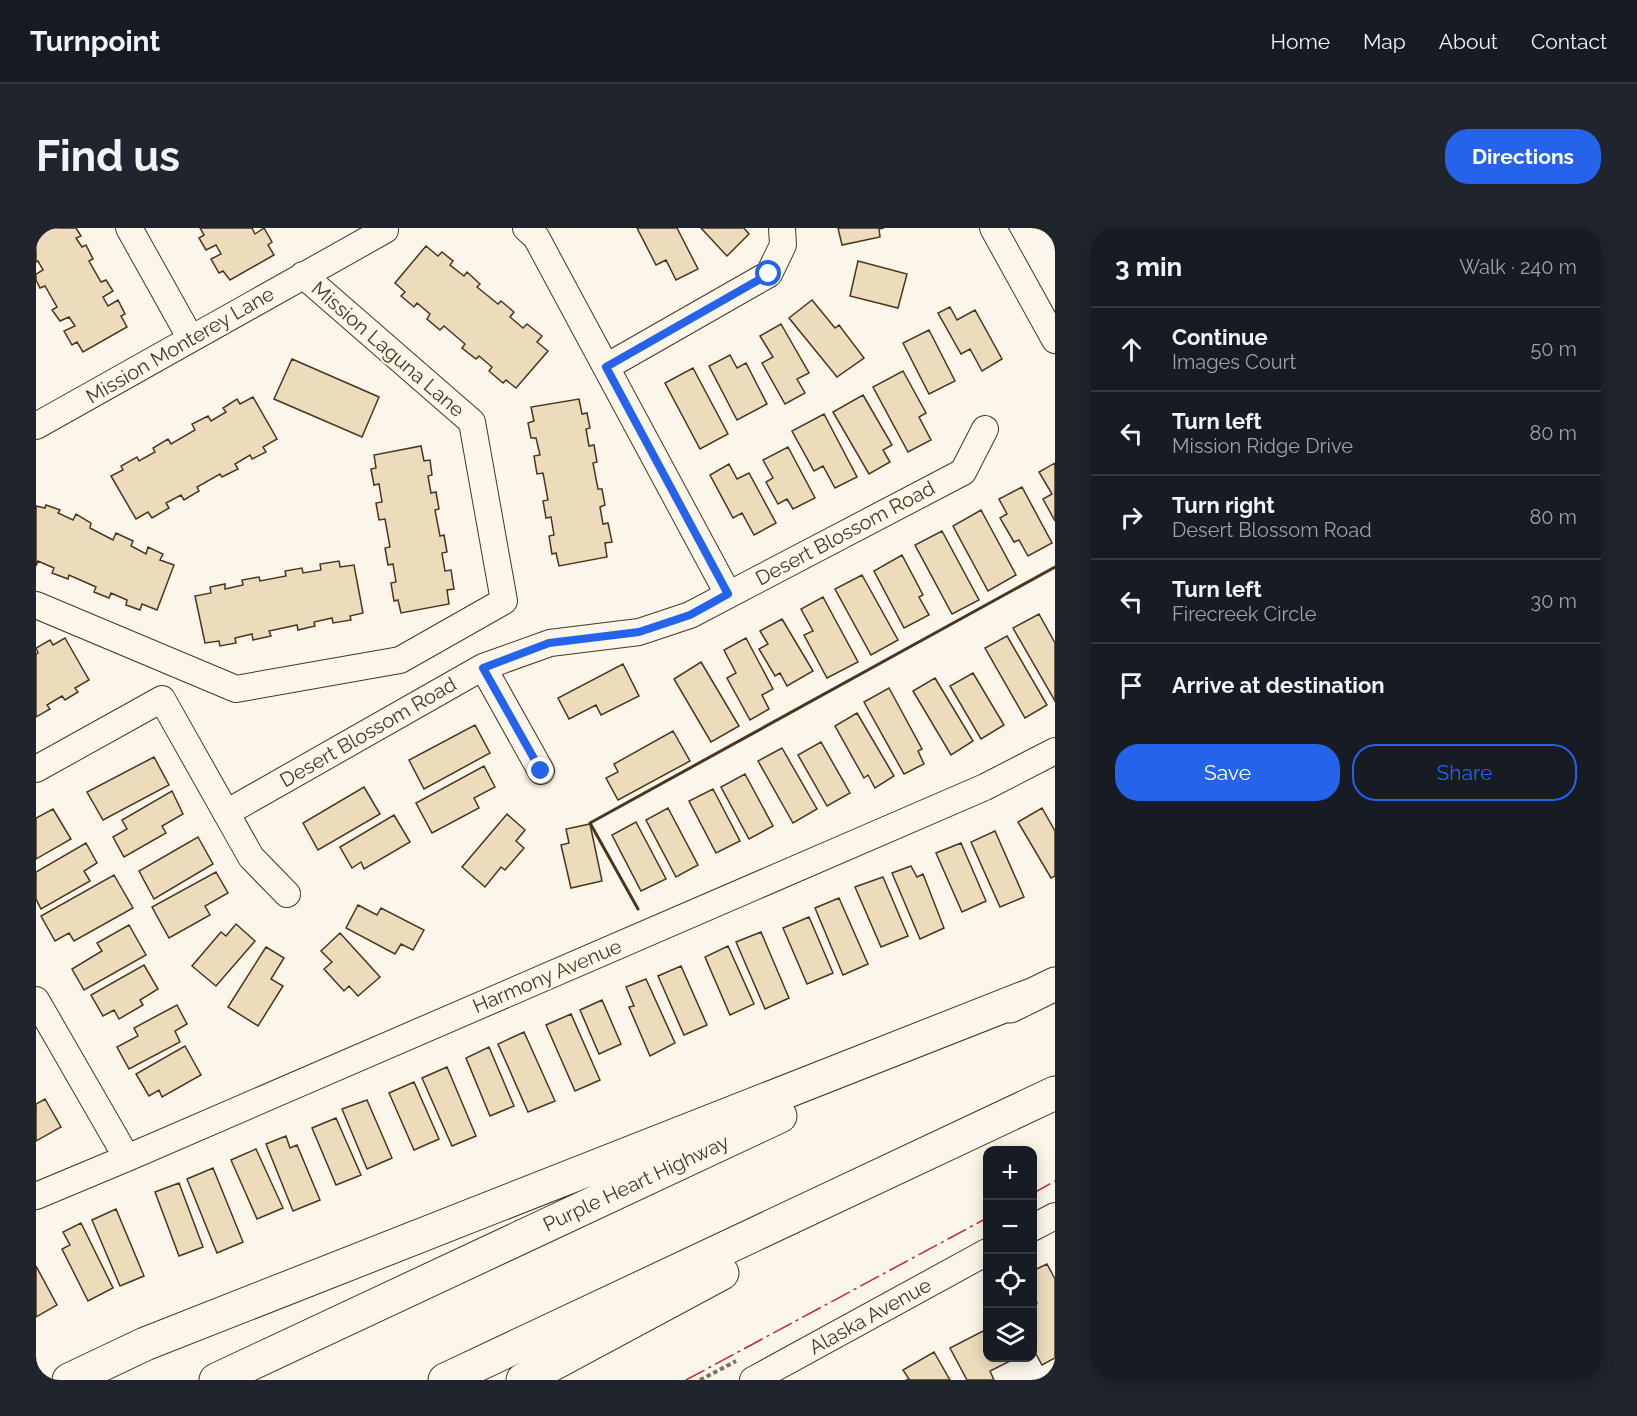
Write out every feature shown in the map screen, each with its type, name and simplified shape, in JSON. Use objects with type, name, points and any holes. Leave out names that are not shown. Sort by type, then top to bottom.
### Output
[{"type":"highway","points":[[69,1380],[145,1344],[1042,990]]},
{"type":"highway","name":"Purple Heart Highway","points":[[216,1380],[742,1134],[1042,990]]},
{"type":"highway","points":[[444,1380],[1055,1093]]},
{"type":"highway","points":[[523,1380],[1055,1093]]},
{"type":"street","points":[[129,228],[191,339]]},
{"type":"street","name":"Mission Monterey Lane","points":[[36,426],[385,228]]},
{"type":"street","points":[[526,228],[536,237],[728,594]]},
{"type":"street","points":[[606,367],[769,274],[783,245],[782,228]]},
{"type":"street","points":[[993,228],[1055,340]]},
{"type":"street","name":"Mission Laguna Lane","points":[[36,605],[236,689],[400,660],[504,601],[471,422],[303,274]]},
{"type":"street","name":"Desert Blossom Road","points":[[226,813],[483,668],[549,643],[639,632],[690,615],[963,472],[985,429]]},
{"type":"street","points":[[483,668],[541,771]]},
{"type":"street","points":[[36,769],[162,699],[251,856],[287,894]]},
{"type":"street","name":"Harmony Avenue","points":[[36,1196],[985,787],[1055,751]]},
{"type":"street","points":[[36,1000],[127,1158]]},
{"type":"street","points":[[1037,1225],[1055,1216]]},
{"type":"street","name":"Alaska Avenue","points":[[753,1380],[983,1254]]},
{"type":"building","points":[[76,228],[81,236],[76,238],[82,247],[86,245],[93,259],[89,261],[101,282],[106,280],[113,291],[103,297],[108,306],[118,300],[125,314],[121,316],[127,327],[83,352],[77,342],[72,345],[64,331],[75,326],[69,317],[60,321],[52,310],[57,307],[45,286],[40,288],[36,280],[36,274],[43,270],[38,261],[36,262],[36,230]]},
{"type":"building","points":[[200,228],[252,228],[255,234],[264,228],[272,242],[268,245],[274,255],[230,280],[223,271],[219,273],[211,259],[221,254],[216,245],[206,250],[199,238],[204,235]]},
{"type":"building","points":[[637,228],[677,228],[698,269],[676,280],[666,260],[656,265]]},
{"type":"building","points":[[701,228],[744,228],[749,234],[727,256]]},
{"type":"building","points":[[838,228],[884,228],[879,229],[880,237],[842,245]]},
{"type":"building","points":[[426,246],[438,256],[442,252],[453,261],[450,265],[464,276],[467,272],[480,284],[477,287],[498,304],[501,301],[514,312],[510,317],[523,328],[527,324],[542,336],[537,342],[548,351],[516,388],[506,380],[503,383],[489,371],[492,367],[479,356],[476,359],[462,348],[465,344],[444,326],[440,330],[427,319],[430,314],[417,303],[414,307],[401,296],[405,292],[395,283]]},
{"type":"building","points":[[858,261],[907,274],[898,308],[850,296]]},
{"type":"building","points":[[812,300],[835,328],[839,325],[864,358],[837,377],[789,318]]},
{"type":"building","points":[[950,307],[957,320],[975,310],[1002,359],[982,371],[970,349],[961,354],[938,313]]},
{"type":"building","points":[[781,324],[809,373],[797,379],[805,393],[785,404],[762,363],[773,357],[760,336]]},
{"type":"building","points":[[929,330],[955,381],[929,394],[903,343]]},
{"type":"building","points":[[730,355],[737,368],[746,363],[767,404],[737,420],[709,366]]},
{"type":"building","points":[[292,359],[379,397],[362,437],[274,399]]},
{"type":"building","points":[[693,368],[728,434],[700,449],[665,383]]},
{"type":"building","points":[[903,371],[926,413],[919,417],[931,440],[908,452],[873,387]]},
{"type":"building","points":[[863,395],[892,445],[883,450],[890,462],[869,474],[833,412]]},
{"type":"building","points":[[253,397],[277,439],[263,447],[266,452],[252,459],[250,455],[235,464],[238,469],[222,477],[220,474],[197,487],[199,491],[184,500],[181,495],[166,503],[169,508],[152,518],[148,512],[136,519],[111,476],[123,470],[121,466],[137,457],[139,461],[155,452],[153,448],[168,439],[171,444],[195,430],[192,424],[208,416],[211,421],[226,412],[223,408],[237,399],[240,404]]},
{"type":"building","points":[[579,399],[582,414],[587,413],[590,428],[586,429],[589,446],[594,445],[597,462],[593,463],[598,489],[602,489],[605,505],[600,507],[603,524],[608,523],[612,542],[605,543],[607,557],[559,566],[556,553],[552,554],[549,536],[554,535],[551,517],[546,518],[543,501],[548,500],[543,473],[537,474],[534,456],[540,455],[536,438],[531,438],[528,423],[534,421],[531,407]]},
{"type":"building","points":[[824,414],[857,477],[835,488],[823,466],[814,471],[792,431]]},
{"type":"building","points":[[421,446],[424,461],[430,460],[432,475],[428,476],[431,493],[436,492],[439,509],[435,510],[440,536],[444,535],[447,552],[442,553],[445,571],[451,570],[454,589],[447,590],[449,604],[401,613],[398,600],[394,601],[391,583],[396,582],[393,564],[388,565],[385,548],[390,547],[385,519],[379,520],[376,503],[382,502],[379,484],[374,485],[371,469],[376,468],[374,455]]},
{"type":"building","points":[[788,447],[815,498],[793,509],[787,499],[778,504],[766,482],[773,478],[763,460]]},
{"type":"building","points":[[1055,463],[1055,521],[1043,499],[1052,494],[1039,472]]},
{"type":"building","points":[[729,464],[737,479],[749,473],[776,523],[754,535],[742,513],[733,518],[710,475]]},
{"type":"building","points":[[1022,487],[1052,543],[1028,556],[1019,540],[1014,542],[1000,518],[1007,514],[999,499]]},
{"type":"building","points":[[46,505],[60,510],[58,513],[73,520],[76,514],[91,523],[90,528],[113,540],[116,533],[133,541],[131,546],[146,554],[148,547],[163,554],[160,560],[174,565],[157,610],[142,604],[140,610],[126,605],[127,600],[111,593],[109,598],[94,592],[96,587],[69,575],[68,579],[52,573],[54,568],[38,561],[36,566],[36,506],[45,508]]},
{"type":"building","points":[[981,510],[1016,575],[988,591],[953,526]]},
{"type":"building","points":[[942,531],[979,600],[952,614],[915,545]]},
{"type":"building","points":[[902,555],[923,595],[919,597],[929,615],[904,628],[874,571]]},
{"type":"building","points":[[339,561],[340,567],[354,565],[363,613],[350,616],[351,620],[333,623],[332,618],[314,622],[315,626],[298,630],[297,625],[269,631],[271,636],[253,640],[252,634],[235,638],[236,643],[220,646],[219,641],[205,643],[195,596],[211,593],[210,587],[225,584],[225,589],[243,585],[242,580],[259,577],[260,581],[286,576],[285,571],[302,568],[303,573],[321,570],[320,564]]},
{"type":"building","points":[[862,575],[898,640],[871,655],[835,589]]},
{"type":"building","points":[[823,597],[858,662],[827,678],[804,635],[813,631],[801,609]]},
{"type":"building","points":[[1039,614],[1055,643],[1055,701],[1013,628]]},
{"type":"building","points":[[782,619],[813,671],[787,686],[780,673],[775,676],[759,649],[768,644],[760,631]]},
{"type":"building","points":[[1007,636],[1047,705],[1025,718],[985,648]]},
{"type":"building","points":[[65,638],[89,680],[75,688],[78,692],[65,700],[62,696],[47,705],[50,709],[36,717],[36,654],[38,653],[36,648],[50,640],[53,645]]},
{"type":"building","points":[[746,638],[773,689],[762,695],[769,709],[750,720],[727,678],[736,673],[724,650]]},
{"type":"building","points":[[701,662],[739,726],[711,742],[674,679]]},
{"type":"building","points":[[623,664],[639,696],[601,715],[596,705],[569,719],[558,698]]},
{"type":"building","points":[[973,673],[1004,725],[981,739],[950,686]]},
{"type":"building","points":[[935,678],[973,741],[951,755],[913,691]]},
{"type":"building","points":[[889,688],[922,749],[918,751],[924,764],[904,774],[864,702]]},
{"type":"building","points":[[857,713],[894,776],[875,788],[868,775],[864,778],[835,726]]},
{"type":"building","points":[[475,725],[490,753],[424,789],[409,760]]},
{"type":"building","points":[[673,731],[690,761],[618,800],[606,778],[618,772],[614,764]]},
{"type":"building","points":[[821,742],[850,793],[827,806],[798,755]]},
{"type":"building","points":[[782,748],[817,809],[793,823],[758,761]]},
{"type":"building","points":[[154,757],[169,785],[103,820],[87,792]]},
{"type":"building","points":[[484,766],[495,787],[474,798],[479,808],[432,833],[416,803]]},
{"type":"building","points":[[745,774],[773,826],[749,839],[721,787]]},
{"type":"building","points":[[364,787],[380,814],[318,850],[303,823]]},
{"type":"building","points":[[713,789],[740,841],[716,853],[689,801]]},
{"type":"building","points":[[172,791],[183,814],[162,826],[166,833],[124,857],[113,837],[127,829],[122,820]]},
{"type":"building","points":[[668,808],[698,865],[676,877],[646,820]]},
{"type":"building","points":[[1042,808],[1055,831],[1055,876],[1051,878],[1018,822]]},
{"type":"building","points":[[53,809],[71,839],[36,859],[36,818]]},
{"type":"building","points":[[507,814],[525,830],[516,841],[524,848],[505,870],[501,867],[485,887],[462,867]]},
{"type":"building","points":[[394,815],[410,842],[364,869],[361,862],[352,868],[340,847]]},
{"type":"building","points":[[636,822],[666,879],[641,891],[612,835]]},
{"type":"building","points":[[590,824],[602,881],[571,888],[561,845],[569,843],[566,829]]},
{"type":"building","points":[[995,831],[1024,897],[1000,907],[971,842]]},
{"type":"building","points":[[198,837],[213,864],[154,899],[139,871]]},
{"type":"building","points":[[86,843],[97,863],[84,871],[90,881],[41,909],[36,899],[36,872]]},
{"type":"building","points":[[961,843],[986,901],[962,912],[936,853]]},
{"type":"building","points":[[911,866],[917,877],[923,874],[944,928],[920,939],[892,873]]},
{"type":"building","points":[[216,872],[228,893],[205,906],[210,915],[169,938],[152,907]]},
{"type":"building","points":[[114,875],[133,908],[74,941],[69,933],[55,941],[41,916]]},
{"type":"building","points":[[883,877],[908,936],[881,947],[855,887]]},
{"type":"building","points":[[839,898],[868,964],[843,975],[815,908]]},
{"type":"building","points":[[358,905],[377,915],[381,908],[424,930],[413,950],[401,944],[395,954],[346,928]]},
{"type":"building","points":[[809,917],[833,973],[807,984],[783,928]]},
{"type":"building","points":[[236,924],[255,941],[216,986],[192,966],[221,932],[226,936]]},
{"type":"building","points":[[129,925],[146,955],[84,990],[72,969],[102,951],[97,943]]},
{"type":"building","points":[[761,932],[789,998],[765,1009],[736,942]]},
{"type":"building","points":[[340,933],[380,977],[358,996],[349,986],[344,991],[324,969],[332,962],[321,951]]},
{"type":"building","points":[[728,946],[754,1004],[730,1015],[705,957]]},
{"type":"building","points":[[266,947],[284,958],[271,979],[283,986],[258,1026],[228,1007]]},
{"type":"building","points":[[144,965],[158,989],[140,1000],[143,1005],[119,1019],[114,1010],[103,1016],[91,995]]},
{"type":"building","points":[[681,966],[707,1025],[684,1035],[658,976]]},
{"type":"building","points":[[646,979],[675,1043],[650,1056],[629,1007],[634,1006],[626,987]]},
{"type":"building","points":[[602,1000],[621,1044],[599,1054],[580,1010]]},
{"type":"building","points":[[177,1005],[187,1024],[175,1031],[180,1042],[129,1069],[117,1047],[138,1036],[134,1028]]},
{"type":"building","points":[[571,1014],[600,1080],[575,1091],[546,1025]]},
{"type":"building","points":[[524,1032],[555,1101],[528,1112],[498,1044]]},
{"type":"building","points":[[185,1046],[201,1075],[162,1097],[159,1090],[149,1096],[136,1074]]},
{"type":"building","points":[[489,1047],[514,1106],[490,1116],[466,1058]]},
{"type":"building","points":[[447,1067],[476,1136],[452,1146],[422,1078]]},
{"type":"building","points":[[414,1082],[439,1139],[414,1150],[389,1093]]},
{"type":"building","points":[[45,1099],[61,1127],[36,1141],[36,1104]]},
{"type":"building","points":[[367,1100],[392,1158],[367,1169],[342,1109]]},
{"type":"building","points":[[336,1118],[361,1175],[336,1185],[312,1128]]},
{"type":"building","points":[[286,1136],[290,1148],[297,1145],[320,1200],[293,1211],[266,1144]]},
{"type":"building","points":[[256,1149],[283,1208],[257,1219],[231,1160]]},
{"type":"building","points":[[213,1168],[243,1242],[217,1253],[187,1179]]},
{"type":"building","points":[[179,1183],[203,1247],[179,1256],[155,1192]]},
{"type":"building","points":[[116,1209],[144,1276],[120,1286],[92,1220]]},
{"type":"building","points":[[81,1223],[113,1288],[88,1301],[62,1249],[70,1245],[63,1232]]},
{"type":"building","points":[[1047,1264],[1055,1279],[1055,1358],[1042,1365],[1037,1356],[1037,1269]]},
{"type":"building","points":[[36,1266],[57,1305],[36,1317]]},
{"type":"building","points":[[983,1331],[983,1362],[1008,1362],[990,1371],[994,1380],[967,1380],[950,1348]]},
{"type":"building","points":[[934,1352],[950,1380],[906,1380],[909,1379],[903,1370]]},
{"type":"wall","points":[[638,909],[590,823],[1055,567]]},
{"type":"power","points":[[1037,1191],[1055,1181]]},
{"type":"power","points":[[686,1380],[983,1220]]},
{"type":"route","points":[[541,771],[483,668],[549,643],[639,632],[690,615],[728,594],[606,367],[769,274]]}]
